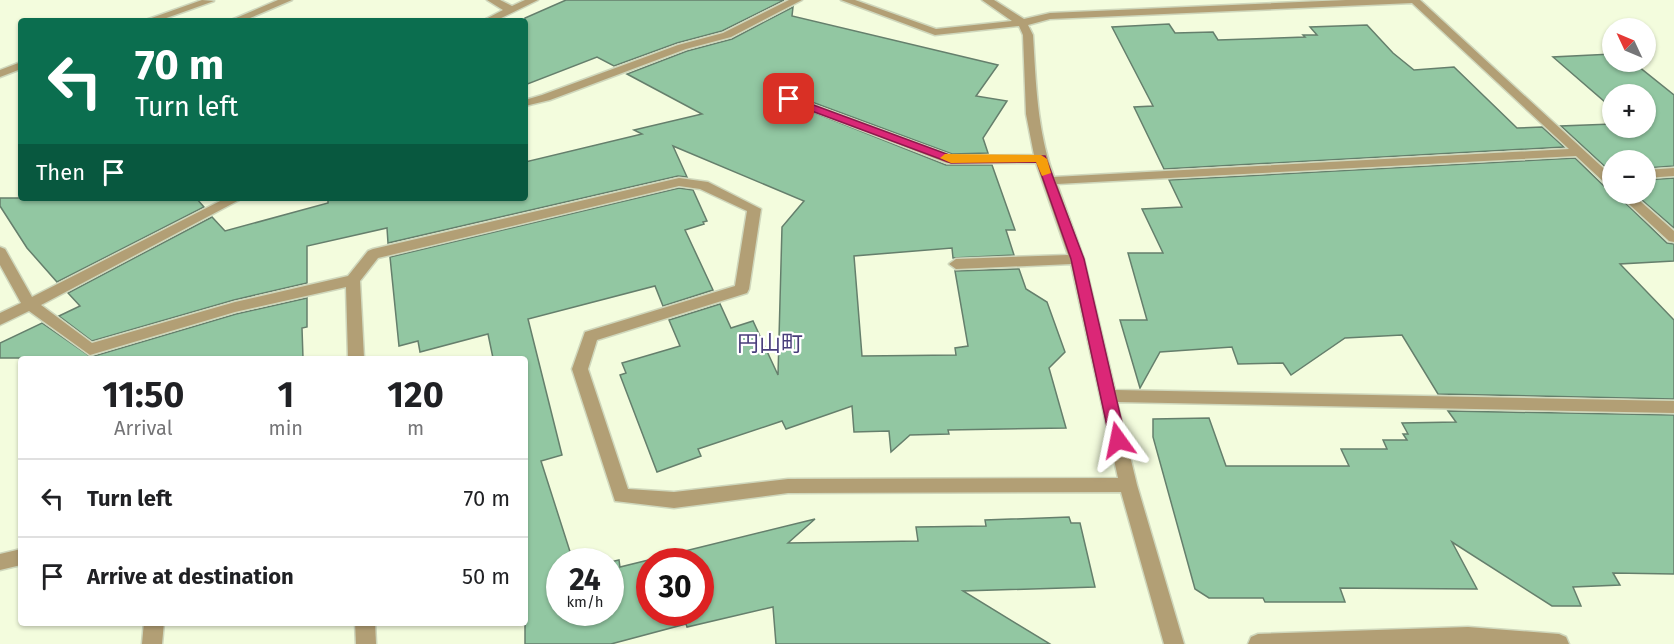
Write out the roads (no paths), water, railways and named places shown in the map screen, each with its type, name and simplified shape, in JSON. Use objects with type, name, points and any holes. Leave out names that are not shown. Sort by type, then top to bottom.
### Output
[{"type":"street","points":[[242,18],[287,0]]},
{"type":"street","points":[[492,0],[512,10]]},
{"type":"street","points":[[494,18],[533,0]]},
{"type":"street","points":[[528,102],[546,98],[682,47],[727,35],[797,0]]},
{"type":"street","points":[[846,0],[935,32],[1022,23],[1050,16],[1414,0],[1602,171]]},
{"type":"street","points":[[987,0],[1022,23],[1028,35],[1032,114],[1041,159],[1077,259],[1128,485],[1174,644]]},
{"type":"street","points":[[164,18],[180,15],[208,1]]},
{"type":"street","points":[[0,74],[18,66]]},
{"type":"street","points":[[789,99],[951,160],[1041,159]]},
{"type":"street","points":[[1048,181],[1579,152]]},
{"type":"street","points":[[1656,173],[1674,172]]},
{"type":"street","points":[[356,356],[353,280],[373,254],[679,182],[704,185],[754,209],[742,289],[590,336],[580,369],[621,496],[674,500],[788,486],[1128,485]]},
{"type":"street","points":[[0,320],[230,201]]},
{"type":"street","points":[[1636,204],[1674,238]]},
{"type":"street","points":[[0,252],[29,304],[90,349],[268,299],[353,280]]},
{"type":"street","points":[[956,264],[1077,259]]},
{"type":"street","points":[[1108,396],[1674,407]]},
{"type":"street","points":[[0,562],[18,558]]},
{"type":"street","points":[[152,644],[154,626]]},
{"type":"street","points":[[365,626],[366,644]]},
{"type":"street","points":[[1258,644],[1465,640],[1559,644]]},
{"type":"district","name":"円山町","points":[[770,343]]}]
